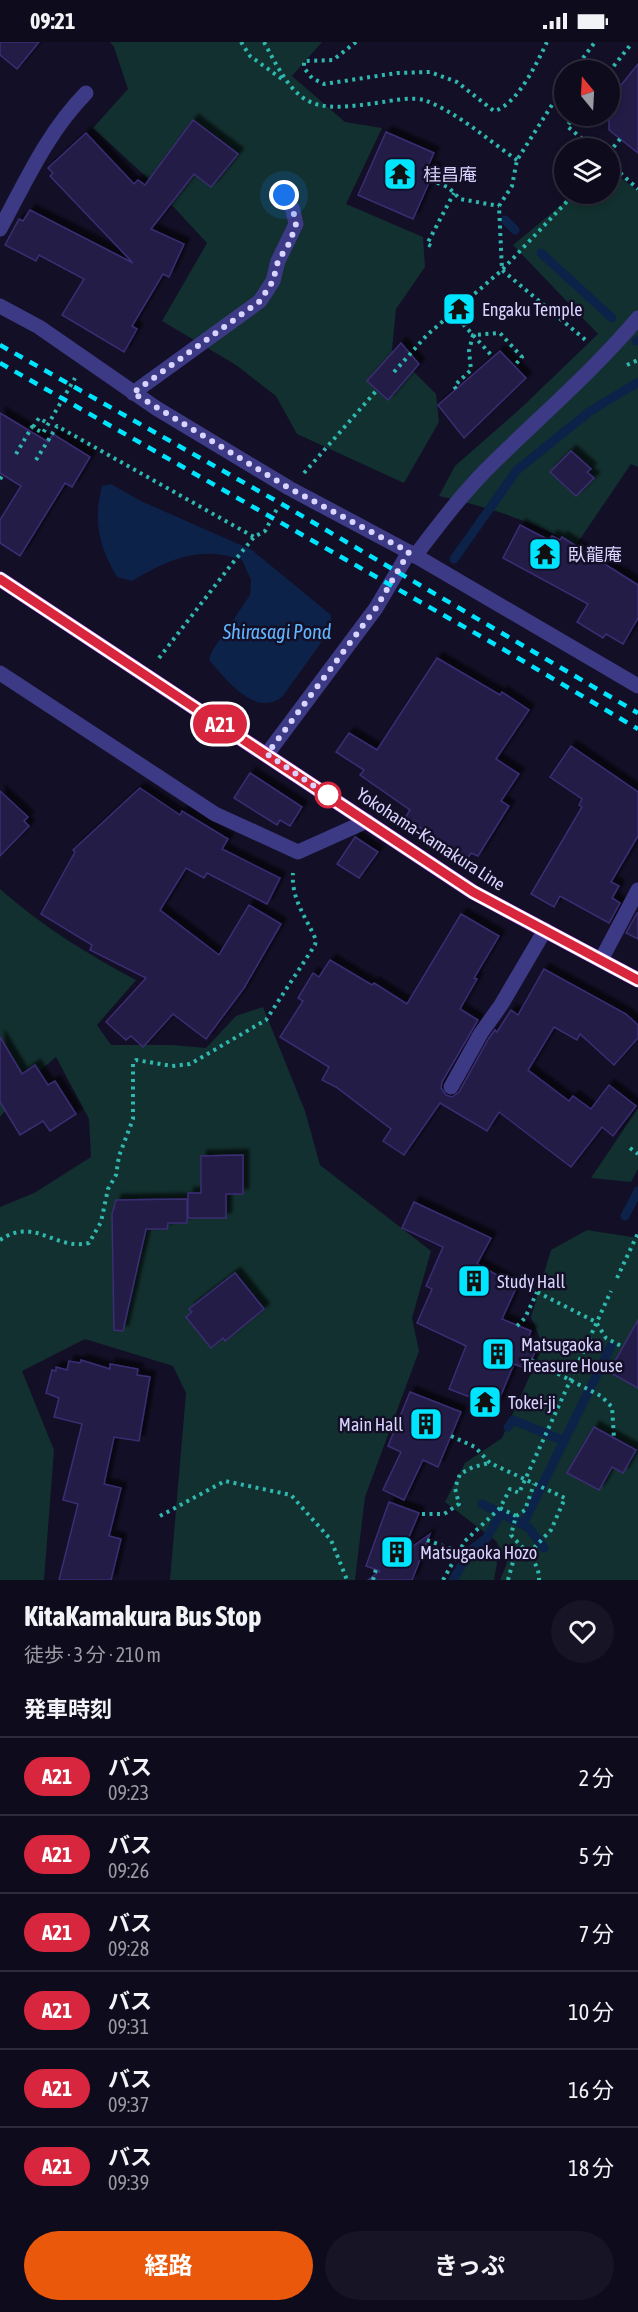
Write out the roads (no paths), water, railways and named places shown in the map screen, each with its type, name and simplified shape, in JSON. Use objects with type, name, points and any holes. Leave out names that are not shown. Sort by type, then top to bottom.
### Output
[{"type":"main road","name":"Yokohama-Kamakura Line","points":[[0,579],[473,892],[638,980]]},
{"type":"street","points":[[0,229],[47,140],[63,117],[86,93]]},
{"type":"street","points":[[133,393],[260,301],[273,281],[278,261],[290,242],[296,224],[293,210],[284,195]]},
{"type":"street","points":[[0,306],[39,327],[133,393],[289,488],[412,554],[638,686]]},
{"type":"street","points":[[267,754],[376,608],[412,554],[494,462],[606,357],[638,318]]},
{"type":"street","points":[[0,673],[215,814],[298,852],[367,821]]},
{"type":"street","points":[[601,960],[638,890]]},
{"type":"street","points":[[451,1087],[481,1033],[501,1005],[545,930]]},
{"type":"water","name":"Shirasagi Pond","points":[[111,484],[141,501],[252,550],[331,615],[331,629],[282,697],[272,702],[262,703],[252,700],[232,686],[209,660],[212,651],[250,595],[251,580],[242,560],[227,556],[198,554],[159,566],[132,581],[117,577],[102,544],[98,522],[102,486]]},
{"type":"waterway","points":[[505,220],[515,230]]},
{"type":"waterway","points":[[541,253],[612,318]]},
{"type":"waterway","points":[[454,559],[517,470],[589,412],[638,382]]},
{"type":"waterway","points":[[625,1216],[638,1191]]},
{"type":"waterway","points":[[508,1427],[513,1420],[564,1441],[611,1346]]},
{"type":"waterway","points":[[523,1524],[564,1441]]},
{"type":"waterway","points":[[482,1504],[529,1528],[544,1548]]},
{"type":"waterway","points":[[453,1580],[471,1550],[486,1539],[501,1513]]},
{"type":"railway","points":[[0,345],[280,503],[638,713]]},
{"type":"railway","points":[[0,363],[496,645],[638,729]]},
{"type":"place","name":"桂昌庵","points":[[400,174]]},
{"type":"place","name":"Engaku Temple","points":[[459,309]]},
{"type":"place","name":"臥龍庵","points":[[545,554]]},
{"type":"place","name":"Study Hall","points":[[474,1281]]},
{"type":"place","name":"Matsugaoka Treasure House","points":[[498,1354]]},
{"type":"place","name":"Tokei-ji","points":[[485,1402]]},
{"type":"place","name":"Main Hall","points":[[426,1424]]},
{"type":"place","name":"Matsugaoka Hozo","points":[[397,1552]]}]
